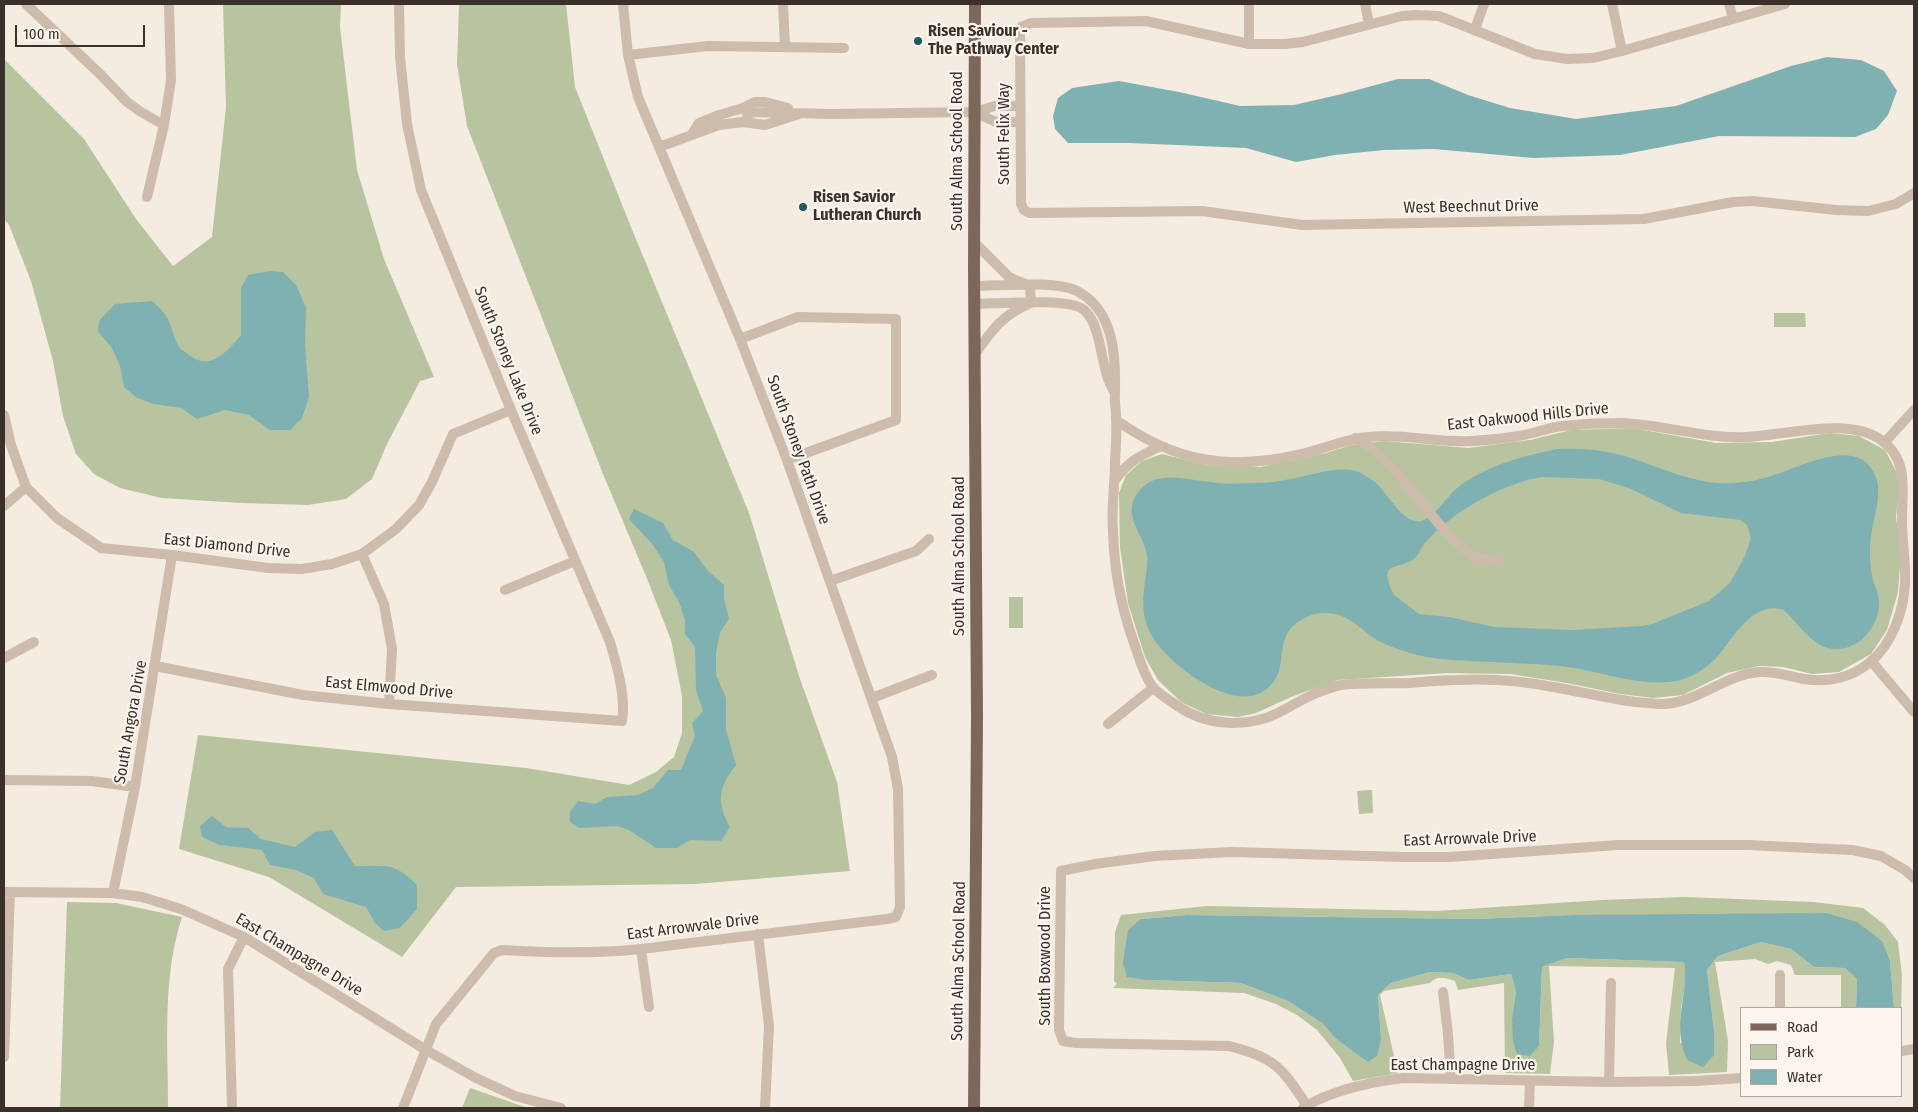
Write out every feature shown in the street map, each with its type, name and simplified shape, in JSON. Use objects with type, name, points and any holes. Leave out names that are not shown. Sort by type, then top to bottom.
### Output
[{"type":"main road","name":"South Alma School Road","points":[[974,1108],[977,718],[974,304],[975,4]]},
{"type":"street","points":[[26,4],[127,102],[164,125]]},
{"type":"street","points":[[147,197],[164,125],[171,80],[169,4]]},
{"type":"street","name":"South Stoney Lake Drive","points":[[399,4],[400,58],[407,124],[421,190],[511,410],[610,642],[616,661],[624,710],[622,721]]},
{"type":"street","name":"South Stoney Path Drive","points":[[623,4],[628,55],[638,97],[740,339],[787,460],[892,757],[898,789],[900,907],[896,917]]},
{"type":"street","points":[[783,4],[784,46]]},
{"type":"street","points":[[1249,4],[1249,44],[1303,42],[1369,24],[1415,15],[1439,16],[1535,54],[1567,59],[1592,58],[1785,4]]},
{"type":"street","points":[[1365,4],[1369,24]]},
{"type":"street","points":[[1475,29],[1484,4]]},
{"type":"street","points":[[1612,4],[1622,50]]},
{"type":"street","points":[[1729,4],[1733,18]]},
{"type":"street","name":"South Felix Way","points":[[1024,210],[1020,196],[1021,27],[1031,23],[1146,21],[1249,44]]},
{"type":"street","points":[[628,55],[708,46],[844,48]]},
{"type":"street","points":[[659,147],[755,112],[974,112],[995,106],[1020,106]]},
{"type":"street","points":[[692,134],[699,123],[716,116],[733,112],[746,115]]},
{"type":"street","points":[[974,112],[996,122],[1020,122]]},
{"type":"street","name":"West Beechnut Drive","points":[[1024,210],[1029,213],[1202,212],[1302,225],[1644,219],[1733,202],[1753,201],[1836,210],[1868,211],[1896,204],[1914,193]]},
{"type":"street","name":"East Oakwood Hills Drive","points":[[974,242],[1009,277],[1030,286]]},
{"type":"street","name":"East Oakwood Hills Drive","points":[[974,286],[1062,286],[1081,293],[1096,306],[1106,322],[1113,348],[1116,379],[1114,390],[1116,420],[1115,480],[1112,514],[1116,573],[1124,615],[1153,688],[1192,714],[1219,722],[1237,723],[1254,721],[1275,714],[1320,691],[1342,685],[1466,679],[1508,680],[1562,688],[1616,700],[1665,704],[1680,702],[1737,676],[1761,672],[1784,673],[1805,679],[1822,680],[1852,674],[1872,662],[1892,634],[1905,585],[1902,516],[1903,474],[1899,462],[1885,442],[1867,432],[1850,428],[1826,428],[1774,436],[1725,438],[1704,436],[1661,427],[1621,423],[1562,426],[1520,436],[1465,442],[1383,435],[1355,438],[1310,452],[1269,461],[1226,462],[1184,455],[1159,447],[1116,420]]},
{"type":"street","points":[[1030,286],[1031,303]]},
{"type":"street","points":[[974,304],[1070,304],[1074,290]]},
{"type":"street","points":[[975,354],[1007,315],[1031,303]]},
{"type":"street","name":"East Oakwood Hills Drive","points":[[1070,304],[1083,309],[1093,322],[1103,355],[1107,381],[1114,390]]},
{"type":"street","points":[[740,339],[798,317],[896,319],[896,420],[787,460]]},
{"type":"street","name":"East Diamond Drive","points":[[4,415],[11,445],[26,488],[57,518],[101,548],[268,568],[302,569],[332,564],[362,554],[396,529],[419,505],[432,482],[453,434],[511,410]]},
{"type":"street","points":[[1885,442],[1914,410]]},
{"type":"street","points":[[1355,438],[1373,449],[1396,471],[1443,529],[1471,556],[1484,560],[1499,560]]},
{"type":"street","points":[[1115,480],[1135,458],[1159,447]]},
{"type":"street","points":[[4,506],[26,488]]},
{"type":"street","points":[[830,582],[916,551],[929,539]]},
{"type":"street","points":[[362,554],[384,604],[392,649],[388,704]]},
{"type":"street","name":"South Angora Drive","points":[[113,893],[135,787],[172,555]]},
{"type":"street","points":[[506,590],[575,561]]},
{"type":"street","points":[[4,658],[34,642]]},
{"type":"street","points":[[1872,662],[1914,712]]},
{"type":"street","name":"East Elmwood Drive","points":[[155,666],[303,695],[388,704],[622,721]]},
{"type":"street","points":[[872,698],[932,675]]},
{"type":"street","points":[[1108,724],[1153,688]]},
{"type":"street","points":[[4,780],[92,781],[135,787]]},
{"type":"street","name":"East Arrowvale Drive","points":[[1061,871],[1154,856],[1232,852],[1450,857],[1618,845],[1748,845],[1852,850],[1881,856],[1905,870],[1914,878]]},
{"type":"street","name":"South Boxwood Drive","points":[[1061,871],[1059,1030],[1063,1041]]},
{"type":"street","points":[[4,1057],[7,892]]},
{"type":"street","name":"East Champagne Drive","points":[[7,892],[113,893],[142,897],[181,909],[244,937],[426,1050],[476,1078],[515,1096],[561,1108]]},
{"type":"street","name":"East Arrowvale Drive","points":[[426,1050],[436,1024],[494,954],[502,950],[580,953],[641,949],[896,917]]},
{"type":"street","points":[[758,934],[769,1026],[765,1108]]},
{"type":"street","points":[[232,1108],[228,969],[244,937]]},
{"type":"street","points":[[641,949],[649,1007]]},
{"type":"street","points":[[1780,975],[1780,1007]]},
{"type":"street","points":[[1609,1082],[1611,983]]},
{"type":"street","points":[[1443,992],[1451,1079]]},
{"type":"street","name":"East Champagne Drive","points":[[1063,1041],[1076,1043],[1229,1046],[1251,1052],[1275,1065],[1295,1088],[1305,1107],[1349,1088],[1403,1078],[1609,1082],[1696,1081],[1740,1078]]},
{"type":"street","points":[[403,1108],[426,1050]]},
{"type":"street","points":[[1529,1108],[1530,1081]]},
{"type":"green space","points":[[223,4],[341,4],[340,27],[357,170],[384,259],[434,377],[420,381],[387,444],[372,479],[346,499],[308,505],[162,498],[120,488],[94,474],[76,454],[63,416],[53,361],[31,281],[9,225],[4,219],[4,59],[84,139],[136,219],[173,266],[212,237],[226,107]]},
{"type":"green space","points":[[459,4],[566,4],[575,87],[749,513],[799,676],[837,782],[850,871],[696,884],[456,887],[402,957],[269,877],[179,849],[198,735],[526,768],[629,785],[656,772],[674,757],[682,733],[682,696],[671,640],[603,474],[467,126],[457,64]]},
{"type":"green space","points":[[1774,313],[1805,313],[1806,327],[1774,327]]},
{"type":"green space","points":[[1632,428],[1716,443],[1772,442],[1829,433],[1859,436],[1885,450],[1897,473],[1899,491],[1896,517],[1901,552],[1898,592],[1887,630],[1871,654],[1839,672],[1812,674],[1783,667],[1759,666],[1727,673],[1683,695],[1653,698],[1620,694],[1510,674],[1447,673],[1338,680],[1291,697],[1256,713],[1238,717],[1206,714],[1181,702],[1158,680],[1145,657],[1128,603],[1120,547],[1119,493],[1126,475],[1142,461],[1162,454],[1207,465],[1260,467],[1326,453],[1351,445],[1385,441],[1468,448],[1530,440],[1571,430]]},
{"type":"green space","points":[[1009,597],[1023,597],[1023,628],[1009,628]]},
{"type":"green space","points":[[1372,790],[1373,813],[1359,814],[1357,791]]},
{"type":"green space","points":[[1685,897],[1814,902],[1863,908],[1885,925],[1898,942],[1902,975],[1901,1007],[1894,1007],[1890,961],[1764,943],[1791,949],[1814,967],[1845,968],[1857,979],[1856,1007],[1841,1007],[1841,975],[1795,975],[1791,965],[1777,961],[1768,964],[1755,959],[1715,962],[1728,1041],[1727,1072],[1669,1075],[1666,1043],[1675,968],[1549,966],[1554,1042],[1550,1074],[1505,1073],[1504,983],[1458,990],[1455,981],[1438,978],[1430,983],[1384,991],[1380,995],[1398,1073],[1353,1081],[1340,1058],[1317,1030],[1297,1015],[1276,1004],[1244,993],[1113,988],[1117,984],[1114,981],[1115,932],[1121,915],[1207,906],[1437,911],[1602,900]],"holes":[[[1187,915],[1476,919],[1573,915],[1760,942],[1718,956],[1707,970],[1714,1031],[1680,1043],[1681,1007],[1687,976],[1684,962],[1565,958],[1542,967],[1539,1046],[1512,1018],[1516,992],[1511,974],[1469,980],[1453,973],[1430,972],[1391,983],[1378,995],[1381,1039],[1368,1061],[1336,1039],[1322,1023],[1288,1001],[1241,983],[1147,980],[1141,919]]]},
{"type":"green space","points":[[67,902],[116,903],[182,917],[171,964],[169,987],[167,1036],[168,1108],[60,1108]]},
{"type":"green space","points":[[470,1088],[528,1108],[462,1108]]},
{"type":"water","points":[[1827,57],[1861,60],[1884,71],[1897,91],[1888,115],[1876,129],[1855,137],[1719,136],[1620,155],[1533,158],[1434,149],[1384,150],[1335,155],[1296,162],[1246,148],[1130,143],[1068,143],[1055,129],[1053,116],[1058,98],[1072,88],[1119,81],[1240,106],[1294,105],[1398,79],[1429,79],[1468,95],[1510,108],[1576,119],[1676,106],[1791,66]]},
{"type":"water","points":[[270,271],[283,272],[296,285],[306,307],[305,345],[309,397],[302,418],[290,430],[270,430],[249,415],[225,410],[197,419],[181,408],[154,404],[137,398],[124,387],[120,366],[112,348],[98,332],[99,321],[115,304],[152,301],[167,317],[180,348],[197,360],[211,360],[224,353],[241,335],[241,288],[248,275]]},
{"type":"water","points":[[1557,449],[1587,449],[1617,454],[1689,478],[1719,483],[1739,483],[1762,479],[1826,457],[1849,456],[1866,462],[1872,469],[1878,485],[1878,501],[1872,532],[1870,562],[1879,600],[1878,611],[1870,631],[1854,645],[1833,649],[1822,646],[1811,639],[1784,610],[1773,608],[1762,610],[1745,623],[1716,658],[1700,671],[1681,680],[1644,682],[1561,666],[1425,657],[1402,651],[1383,643],[1340,615],[1325,613],[1306,617],[1294,625],[1286,636],[1280,666],[1274,681],[1262,692],[1247,696],[1231,695],[1214,689],[1197,679],[1169,657],[1154,639],[1146,624],[1143,608],[1147,555],[1134,523],[1132,507],[1139,491],[1146,484],[1154,480],[1172,477],[1223,483],[1265,483],[1333,470],[1351,470],[1361,473],[1376,483],[1409,519],[1421,521],[1431,516],[1456,489],[1479,474],[1504,463]],"holes":[[[1542,477],[1599,479],[1629,488],[1681,513],[1740,520],[1747,525],[1751,538],[1745,556],[1730,583],[1709,601],[1652,624],[1572,630],[1494,627],[1449,617],[1419,614],[1393,594],[1387,575],[1389,569],[1414,559],[1424,545],[1448,521],[1478,501],[1511,486]]]},
{"type":"water","points":[[634,509],[663,523],[673,540],[694,552],[708,571],[724,585],[724,599],[729,619],[720,632],[716,653],[716,675],[726,698],[726,729],[736,765],[722,788],[722,810],[730,827],[721,841],[690,840],[677,848],[656,848],[629,830],[617,826],[579,828],[570,822],[570,812],[578,801],[595,804],[607,797],[638,795],[653,788],[668,770],[681,770],[695,736],[692,723],[703,711],[696,690],[695,647],[685,634],[685,620],[679,602],[669,585],[664,562],[653,545],[629,519]]},
{"type":"water","points":[[212,816],[226,827],[248,828],[261,839],[295,847],[315,832],[332,830],[355,866],[382,866],[396,869],[417,885],[417,909],[400,928],[384,931],[375,923],[366,907],[323,894],[314,878],[296,870],[270,865],[262,850],[220,845],[202,837],[200,826]]},
{"type":"water","points":[[1826,913],[1857,922],[1882,941],[1890,961],[1894,1007],[1856,1007],[1857,979],[1845,968],[1814,967],[1791,949],[1761,942],[1718,956],[1707,970],[1714,1031],[1714,1055],[1703,1067],[1687,1060],[1681,1040],[1680,1020],[1685,978],[1684,962],[1566,958],[1542,967],[1539,1046],[1530,1056],[1517,1054],[1513,1042],[1512,1018],[1516,992],[1511,974],[1469,980],[1453,973],[1430,972],[1391,983],[1378,995],[1381,1039],[1377,1056],[1368,1062],[1336,1039],[1322,1023],[1288,1001],[1241,983],[1147,980],[1127,977],[1123,963],[1128,930],[1141,919],[1187,915],[1476,919],[1573,915]]},
{"type":"place","name":"Risen Saviour - The Pathway Center","points":[[918,41]]},
{"type":"place","name":"Risen Savior Lutheran Church","points":[[803,207]]}]
